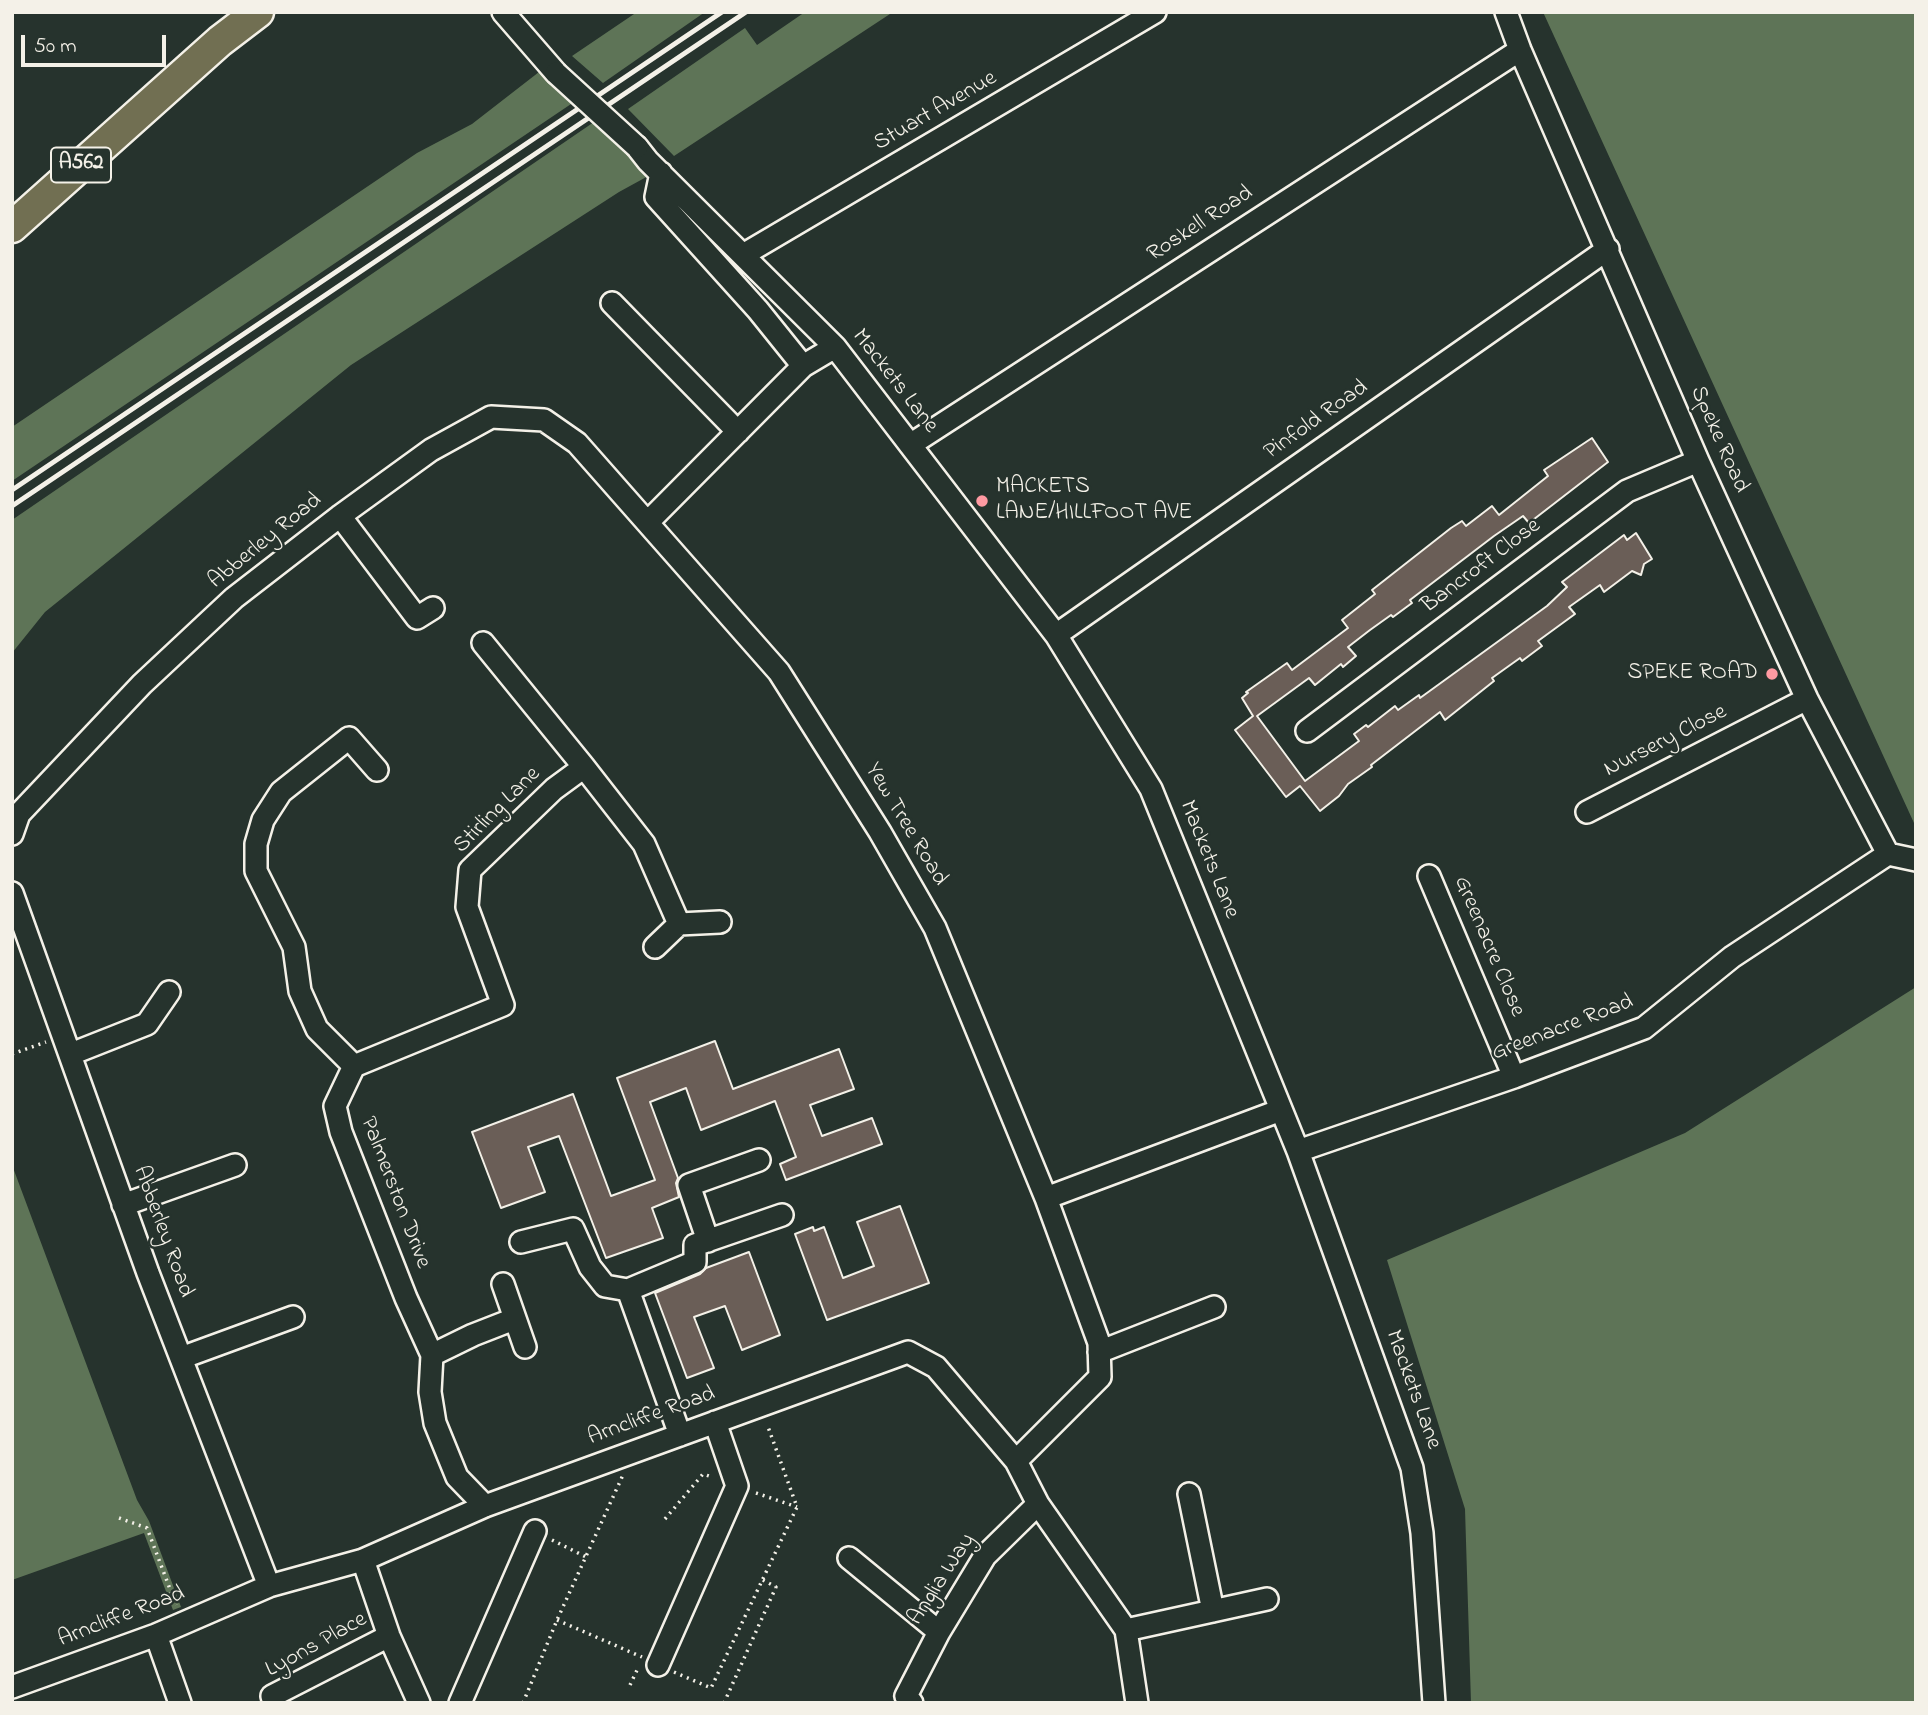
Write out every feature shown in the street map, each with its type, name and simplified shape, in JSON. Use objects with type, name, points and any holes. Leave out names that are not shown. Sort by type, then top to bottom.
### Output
[{"type":"highway","name":"A562","points":[[220,41],[247,12]]},
{"type":"highway","name":"A562","points":[[12,227],[220,41],[258,12]]},
{"type":"street","name":"Mackets Lane","points":[[503,12],[556,74],[637,147],[835,347],[1056,635],[1151,789],[1298,1151],[1412,1468],[1422,1532],[1434,1703]]},
{"type":"street","name":"Stuart Avenue","points":[[743,255],[1155,12]]},
{"type":"street","name":"Speke Road","points":[[1506,12],[1698,461],[1807,699],[1888,854]]},
{"type":"street","name":"Roskell Road","points":[[910,445],[1520,50]]},
{"type":"street","points":[[661,173],[656,197],[758,310],[803,366]]},
{"type":"street","name":"Pinfold Road","points":[[1056,635],[1608,249]]},
{"type":"street","points":[[612,303],[738,432]]},
{"type":"street","points":[[648,522],[803,366],[835,347]]},
{"type":"street","name":"Abberley Road","points":[[12,834],[19,814],[142,684],[234,598],[431,450],[491,417],[544,420],[577,443],[601,472]]},
{"type":"street","name":"Bancroft Close","points":[[1307,732],[1628,491],[1698,461]]},
{"type":"street","name":"Yew Tree Road","points":[[601,472],[779,672],[880,832],[935,928],[1046,1198],[1099,1343],[1100,1377],[1016,1461]]},
{"type":"street","points":[[340,516],[417,618],[433,608]]},
{"type":"street","points":[[482,643],[644,844],[679,924]]},
{"type":"street","name":"Nursery Close","points":[[1587,813],[1807,699]]},
{"type":"street","points":[[354,1066],[317,1029],[300,991],[294,947],[256,871],[256,844],[263,820],[281,792],[349,738],[377,770]]},
{"type":"street","name":"Stirling Lane","points":[[354,1066],[503,1005],[467,907],[470,870],[554,789],[584,767]]},
{"type":"street","points":[[1888,854],[1916,860]]},
{"type":"street","name":"Greenacre Road","points":[[1298,1151],[1514,1077],[1644,1028],[1732,957],[1888,854]]},
{"type":"street","name":"Greenacre Close","points":[[1429,876],[1514,1077]]},
{"type":"street","name":"Abberley Road","points":[[12,893],[123,1205],[269,1586]]},
{"type":"street","points":[[655,947],[679,924],[720,922]]},
{"type":"street","points":[[67,1045],[148,1024],[169,992]]},
{"type":"street","name":"Palmerston Drive","points":[[354,1066],[335,1106],[341,1132],[406,1298],[432,1355],[430,1392],[435,1423],[457,1477],[485,1506]]},
{"type":"street","points":[[1046,1198],[1281,1110]]},
{"type":"street","points":[[708,1241],[689,1185],[759,1160]]},
{"type":"street","points":[[123,1205],[235,1165]]},
{"type":"street","points":[[521,1242],[573,1229],[590,1267],[605,1286],[628,1290],[695,1262],[695,1245],[782,1215]]},
{"type":"street","points":[[503,1284],[525,1347]]},
{"type":"street","points":[[628,1290],[680,1435]]},
{"type":"street","points":[[1099,1352],[1214,1307]]},
{"type":"street","points":[[181,1358],[293,1317]]},
{"type":"street","points":[[432,1355],[514,1319]]},
{"type":"street","name":"Arncliffe Road","points":[[12,1687],[156,1635],[269,1586],[363,1560],[485,1506],[908,1352],[936,1367],[1016,1461],[1038,1504],[1126,1630],[1137,1703]]},
{"type":"street","points":[[651,1661],[737,1486],[715,1422]]},
{"type":"street","points":[[1189,1494],[1213,1611]]},
{"type":"street","name":"Anglia Way","points":[[906,1700],[939,1632],[985,1556],[1038,1504]]},
{"type":"street","points":[[460,1703],[535,1531]]},
{"type":"street","points":[[849,1558],[939,1632]]},
{"type":"street","points":[[363,1560],[389,1636],[419,1703]]},
{"type":"street","points":[[1126,1630],[1267,1599]]},
{"type":"street","points":[[156,1635],[180,1703]]},
{"type":"street","name":"Lyons Place","points":[[274,1703],[272,1696],[389,1636]]},
{"type":"path","points":[[12,1054],[67,1045]]},
{"type":"path","points":[[557,1620],[711,1688],[797,1507],[761,1405]]},
{"type":"path","points":[[523,1703],[557,1620],[634,1451]]},
{"type":"path","points":[[119,1518],[147,1528],[183,1624]]},
{"type":"path","points":[[535,1531],[586,1557]]},
{"type":"path","points":[[724,1703],[776,1587],[761,1579]]},
{"type":"path","points":[[630,1685],[651,1661]]},
{"type":"green space","points":[[637,12],[705,12],[603,83],[572,56]]},
{"type":"green space","points":[[805,12],[893,12],[674,156],[628,109],[745,28],[757,45]]},
{"type":"green space","points":[[1543,12],[1916,12],[1916,823],[1914,823]]},
{"type":"green space","points":[[539,72],[574,102],[12,481],[12,427],[417,153],[472,124]]},
{"type":"green space","points":[[594,122],[650,175],[619,192],[351,365],[45,612],[12,653],[12,520]]},
{"type":"green space","points":[[1916,987],[1916,1703],[1471,1703],[1465,1509],[1387,1260],[1685,1133]]},
{"type":"green space","points":[[12,1165],[137,1500],[149,1521],[181,1607],[173,1610],[144,1533],[12,1580]]},
{"type":"building","points":[[1592,438],[1608,462],[1529,523],[1523,516],[1494,536],[1410,600],[1412,603],[1348,647],[1356,656],[1343,667],[1341,664],[1315,685],[1309,678],[1257,716],[1305,781],[1359,741],[1354,734],[1366,725],[1368,727],[1395,706],[1398,710],[1419,695],[1420,698],[1547,606],[1567,587],[1562,582],[1624,535],[1627,540],[1636,533],[1652,559],[1644,564],[1641,575],[1632,571],[1604,592],[1600,585],[1569,607],[1575,614],[1538,641],[1542,646],[1492,678],[1494,681],[1445,720],[1440,712],[1371,765],[1372,767],[1348,784],[1339,796],[1320,811],[1300,786],[1286,797],[1235,730],[1253,716],[1242,698],[1248,693],[1246,692],[1287,663],[1292,670],[1348,628],[1342,620],[1375,594],[1372,590],[1451,528],[1462,521],[1466,526],[1492,506],[1499,515],[1548,476],[1544,470]]},
{"type":"building","points":[[715,1041],[733,1089],[839,1049],[854,1089],[810,1105],[822,1136],[872,1118],[882,1144],[786,1180],[780,1164],[796,1157],[775,1101],[701,1130],[686,1088],[650,1102],[678,1178],[676,1183],[679,1197],[652,1208],[663,1238],[606,1258],[559,1136],[528,1147],[545,1192],[501,1208],[472,1132],[573,1094],[611,1196],[655,1180],[617,1078]]},
{"type":"building","points":[[900,1206],[929,1283],[827,1320],[795,1234],[813,1227],[814,1231],[824,1227],[843,1278],[874,1266],[857,1222]]},
{"type":"building","points":[[749,1252],[780,1335],[742,1350],[725,1306],[694,1317],[714,1368],[687,1378],[655,1293],[700,1274],[706,1268]]},
{"type":"railway","points":[[12,490],[722,12]]},
{"type":"railway","points":[[12,506],[746,12]]},
{"type":"place","name":"MACKETS LANE/HILLFOOT AVE","points":[[982,501]]},
{"type":"place","name":"SPEKE ROAD","points":[[1772,674]]}]
